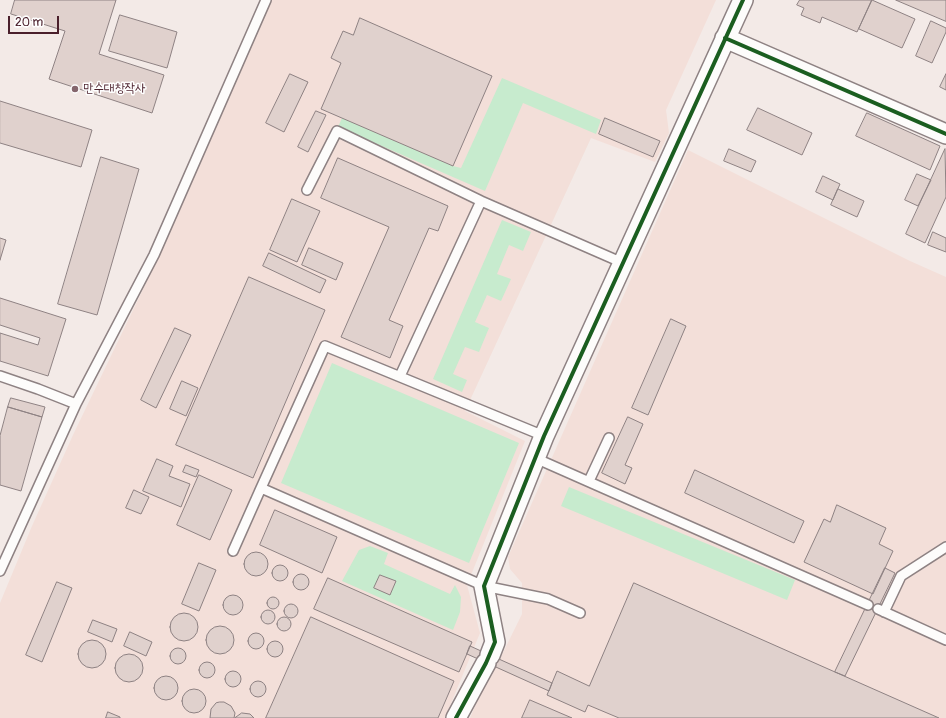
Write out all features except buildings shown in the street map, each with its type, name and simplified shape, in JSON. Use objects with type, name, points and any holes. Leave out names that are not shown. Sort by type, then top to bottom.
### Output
[{"type":"street","points":[[456,718],[488,659],[495,642],[484,586],[535,458],[743,0]]},
{"type":"street","points":[[726,38],[860,95],[946,134]]},
{"type":"lane","points":[[0,571],[76,404],[154,255],[266,0]]},
{"type":"lane","points":[[307,190],[337,131],[481,201],[623,263]]},
{"type":"lane","points":[[400,376],[481,201]]},
{"type":"lane","points":[[233,551],[325,346],[544,436]]},
{"type":"lane","points":[[0,376],[76,404]]},
{"type":"lane","points":[[589,481],[609,438]]},
{"type":"lane","points":[[535,458],[868,605]]},
{"type":"lane","points":[[262,488],[484,586],[548,599],[580,613]]},
{"type":"lane","points":[[946,547],[901,576],[881,611],[946,640]]},
{"type":"shaded area","points":[[271,0],[716,0],[666,110],[669,133],[655,162],[591,138],[465,411],[525,441],[467,585],[480,633],[445,718],[0,718],[0,603],[32,526],[73,435],[158,258]]},
{"type":"shaded area","points":[[688,150],[910,261],[946,277],[946,718],[470,718],[481,692],[492,675],[522,614],[522,583],[510,569],[508,557]]},
{"type":"green space","points":[[502,78],[601,120],[596,134],[523,103],[485,191],[338,127],[342,118],[453,166],[461,168]]},
{"type":"green space","points":[[502,220],[531,232],[523,251],[509,245],[497,274],[511,279],[501,301],[487,295],[475,322],[489,328],[479,352],[465,347],[453,374],[467,380],[462,392],[433,379]]},
{"type":"green space","points":[[332,363],[519,443],[469,563],[281,483]]},
{"type":"green space","points":[[569,487],[795,580],[787,600],[561,506]]},
{"type":"green space","points":[[370,546],[388,553],[384,564],[450,594],[455,585],[461,597],[460,612],[453,630],[342,581],[359,550]]},
{"type":"cycle path","points":[[456,718],[486,663],[495,642],[484,586],[544,436],[743,0]]},
{"type":"cycle path","points":[[725,38],[946,134]]},
{"type":"place","name":"만수대창작사","points":[[75,89]]}]
